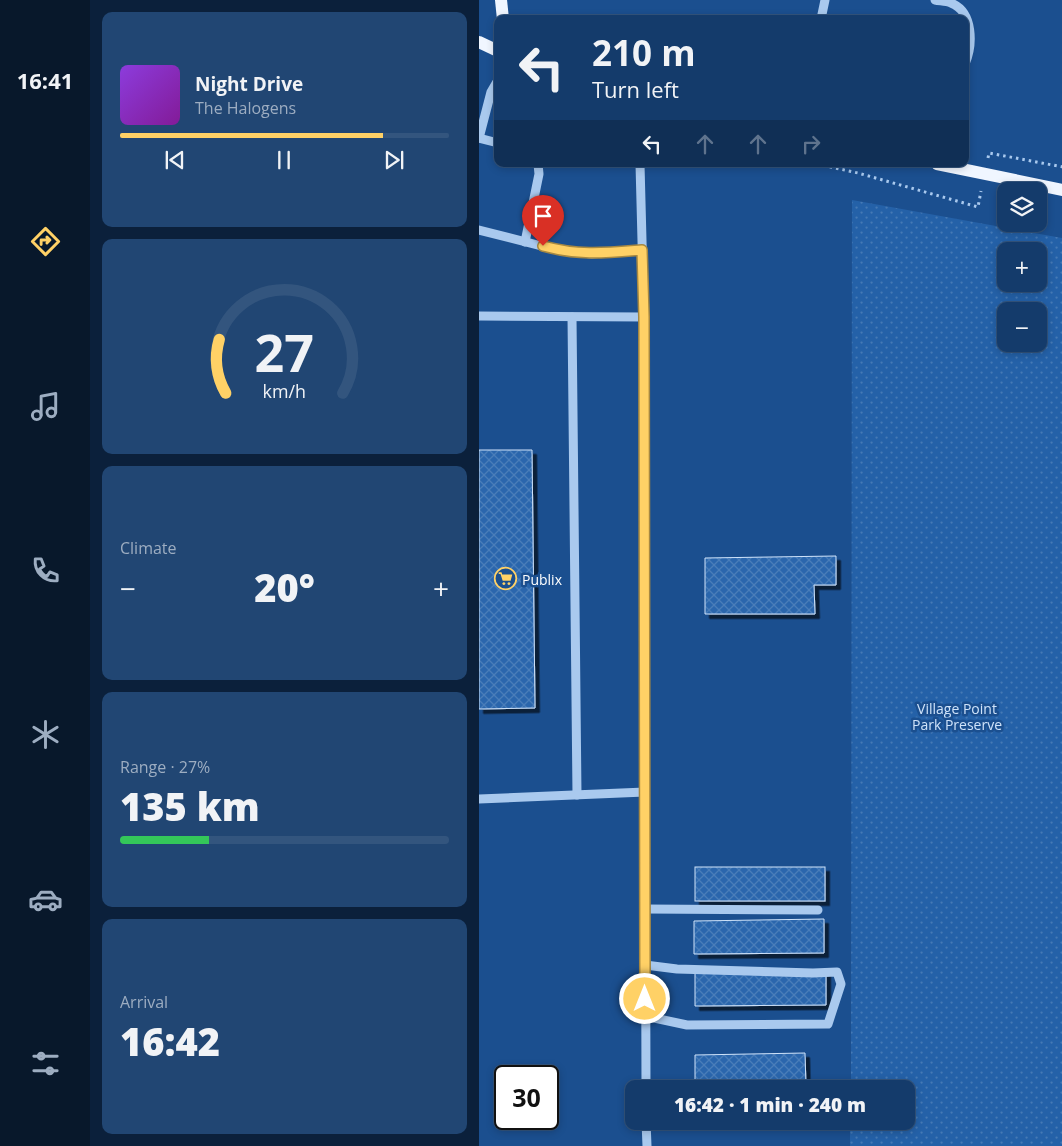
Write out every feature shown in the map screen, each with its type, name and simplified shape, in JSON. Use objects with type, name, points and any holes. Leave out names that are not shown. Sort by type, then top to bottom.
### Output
[{"type":"main road","points":[[501,0],[503,15]]},
{"type":"main road","points":[[479,42],[494,49]]},
{"type":"main road","points":[[951,167],[1062,190]]},
{"type":"street","points":[[822,15],[825,0]]},
{"type":"street","points":[[935,0],[951,3],[966,15]]},
{"type":"street","points":[[969,27],[971,35],[969,50]]},
{"type":"street","points":[[494,87],[479,138],[494,142]]},
{"type":"street","points":[[525,242],[539,174],[538,167]]},
{"type":"street","points":[[640,167],[644,317],[646,1080]]},
{"type":"street","points":[[479,230],[561,251],[592,254],[642,250]]},
{"type":"street","points":[[479,316],[644,317]]},
{"type":"street","points":[[572,317],[577,795]]},
{"type":"street","points":[[479,799],[645,792]]},
{"type":"street","points":[[645,909],[818,910]]},
{"type":"street","points":[[645,965],[677,969],[837,972],[841,984],[828,1024],[687,1025],[645,1016]]},
{"type":"street","points":[[646,1130],[647,1146]]},
{"type":"green space","name":"Village Point Park Preserve","points":[[852,200],[997,226],[997,232],[1029,232],[1062,238],[1062,1146],[850,1146],[850,1130],[915,1130],[915,1080],[851,1080]]},
{"type":"building","name":"Publix","points":[[479,450],[532,450],[535,708],[479,709]]},
{"type":"building","points":[[836,556],[836,585],[814,585],[815,614],[705,614],[705,558]]},
{"type":"building","points":[[695,867],[825,867],[825,901],[695,901]]},
{"type":"building","points":[[824,919],[824,953],[694,954],[694,921]]},
{"type":"building","points":[[826,971],[826,1005],[695,1006],[695,973]]},
{"type":"building","points":[[805,1053],[806,1080],[695,1080],[695,1055]]},
{"type":"place","name":"Publix","points":[[506,579]]},
{"type":"route","points":[[543,246],[561,251],[592,254],[642,250],[644,317],[645,999]]}]
